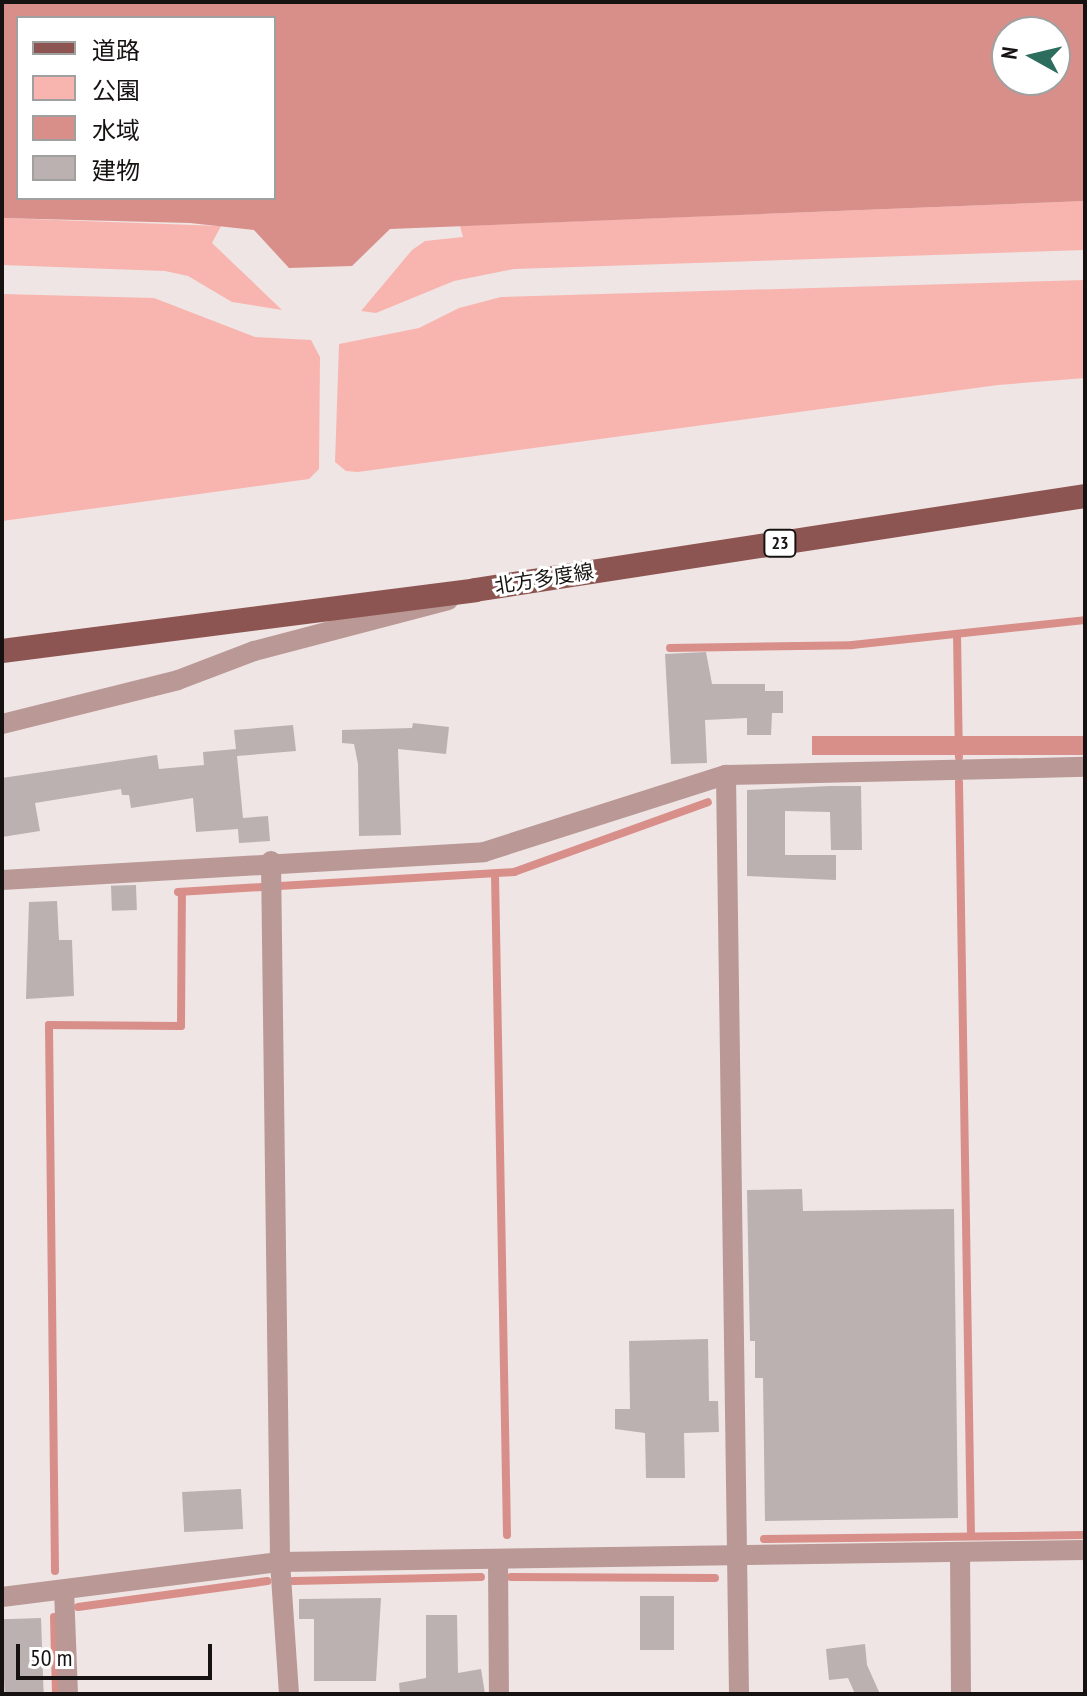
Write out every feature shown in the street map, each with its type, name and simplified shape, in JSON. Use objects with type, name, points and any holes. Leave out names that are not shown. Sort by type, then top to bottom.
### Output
[{"type":"main road","name":"北方多度線","points":[[2,651],[475,590],[1085,496]]},
{"type":"street","points":[[2,724],[178,680],[254,651],[421,610],[475,590]]},
{"type":"street","points":[[2,880],[271,867],[484,852],[726,775],[1085,767]]},
{"type":"street","points":[[726,775],[739,1694]]},
{"type":"street","points":[[271,867],[280,1562],[289,1694]]},
{"type":"street","points":[[2,1597],[280,1562],[1085,1550]]},
{"type":"street","points":[[960,1552],[961,1694]]},
{"type":"street","points":[[498,1560],[499,1694]]},
{"type":"street","points":[[64,1590],[68,1694]]},
{"type":"green space","points":[[1085,201],[1085,250],[514,269],[454,281],[376,313],[361,311],[412,250],[425,241],[463,237],[460,226]]},
{"type":"green space","points":[[2,218],[221,226],[212,243],[282,310],[232,302],[188,276],[165,271],[2,265]]},
{"type":"green space","points":[[1085,280],[1085,378],[998,385],[358,472],[346,471],[335,462],[339,344],[419,328],[459,308],[501,297]]},
{"type":"green space","points":[[2,294],[154,298],[255,337],[311,340],[320,357],[319,469],[309,479],[2,521]]},
{"type":"water","points":[[2,2],[1085,2],[1085,201],[390,229],[352,266],[289,268],[254,230],[190,223],[2,218]]},
{"type":"water","points":[[812,736],[1085,736],[1085,755],[812,755]]},
{"type":"building","points":[[706,652],[712,684],[765,684],[765,691],[783,691],[783,713],[772,713],[771,735],[747,735],[747,718],[705,720],[707,763],[671,764],[665,654]]},
{"type":"building","points":[[413,723],[449,727],[446,754],[398,749],[401,835],[359,836],[358,764],[354,744],[342,743],[342,730],[412,728]]},
{"type":"building","points":[[293,725],[296,751],[237,756],[243,818],[268,816],[270,841],[239,843],[238,829],[196,832],[193,798],[131,808],[129,795],[122,795],[121,789],[35,803],[40,831],[2,837],[2,778],[157,755],[159,769],[204,765],[203,752],[236,749],[234,730]]},
{"type":"building","points":[[861,786],[862,850],[831,850],[830,812],[785,811],[785,855],[836,855],[836,880],[747,876],[747,790]]},
{"type":"building","points":[[136,885],[137,910],[112,911],[111,886]]},
{"type":"building","points":[[57,901],[59,940],[72,940],[74,996],[26,999],[29,902]]},
{"type":"building","points":[[802,1189],[803,1211],[954,1209],[958,1518],[765,1521],[763,1378],[755,1378],[755,1341],[750,1341],[747,1190]]},
{"type":"building","points":[[708,1339],[709,1401],[718,1401],[719,1432],[684,1433],[685,1478],[646,1478],[645,1433],[615,1429],[615,1409],[630,1409],[629,1341]]},
{"type":"building","points":[[241,1489],[243,1529],[184,1532],[182,1492]]},
{"type":"building","points":[[640,1596],[674,1596],[674,1650],[640,1650]]},
{"type":"building","points":[[381,1598],[376,1681],[314,1681],[314,1619],[299,1619],[299,1599]]},
{"type":"building","points":[[426,1615],[457,1615],[458,1673],[481,1669],[485,1694],[400,1694],[399,1683],[426,1678]]},
{"type":"building","points":[[41,1618],[44,1694],[5,1694],[2,1619]]},
{"type":"building","points":[[865,1644],[867,1665],[880,1694],[855,1694],[848,1678],[829,1680],[826,1649]]},
{"type":"waterway","points":[[670,648],[852,645],[1085,620]]},
{"type":"waterway","points":[[957,634],[959,757]]},
{"type":"waterway","points":[[959,782],[971,1536]]},
{"type":"waterway","points":[[178,892],[514,872],[708,802]]},
{"type":"waterway","points":[[495,874],[507,1535]]},
{"type":"waterway","points":[[55,1571],[49,1025],[181,1026],[182,892]]},
{"type":"waterway","points":[[764,1539],[1085,1535]]},
{"type":"waterway","points":[[293,1581],[481,1577]]},
{"type":"waterway","points":[[511,1577],[715,1578]]},
{"type":"waterway","points":[[78,1607],[267,1581]]},
{"type":"waterway","points":[[54,1617],[56,1694]]}]
